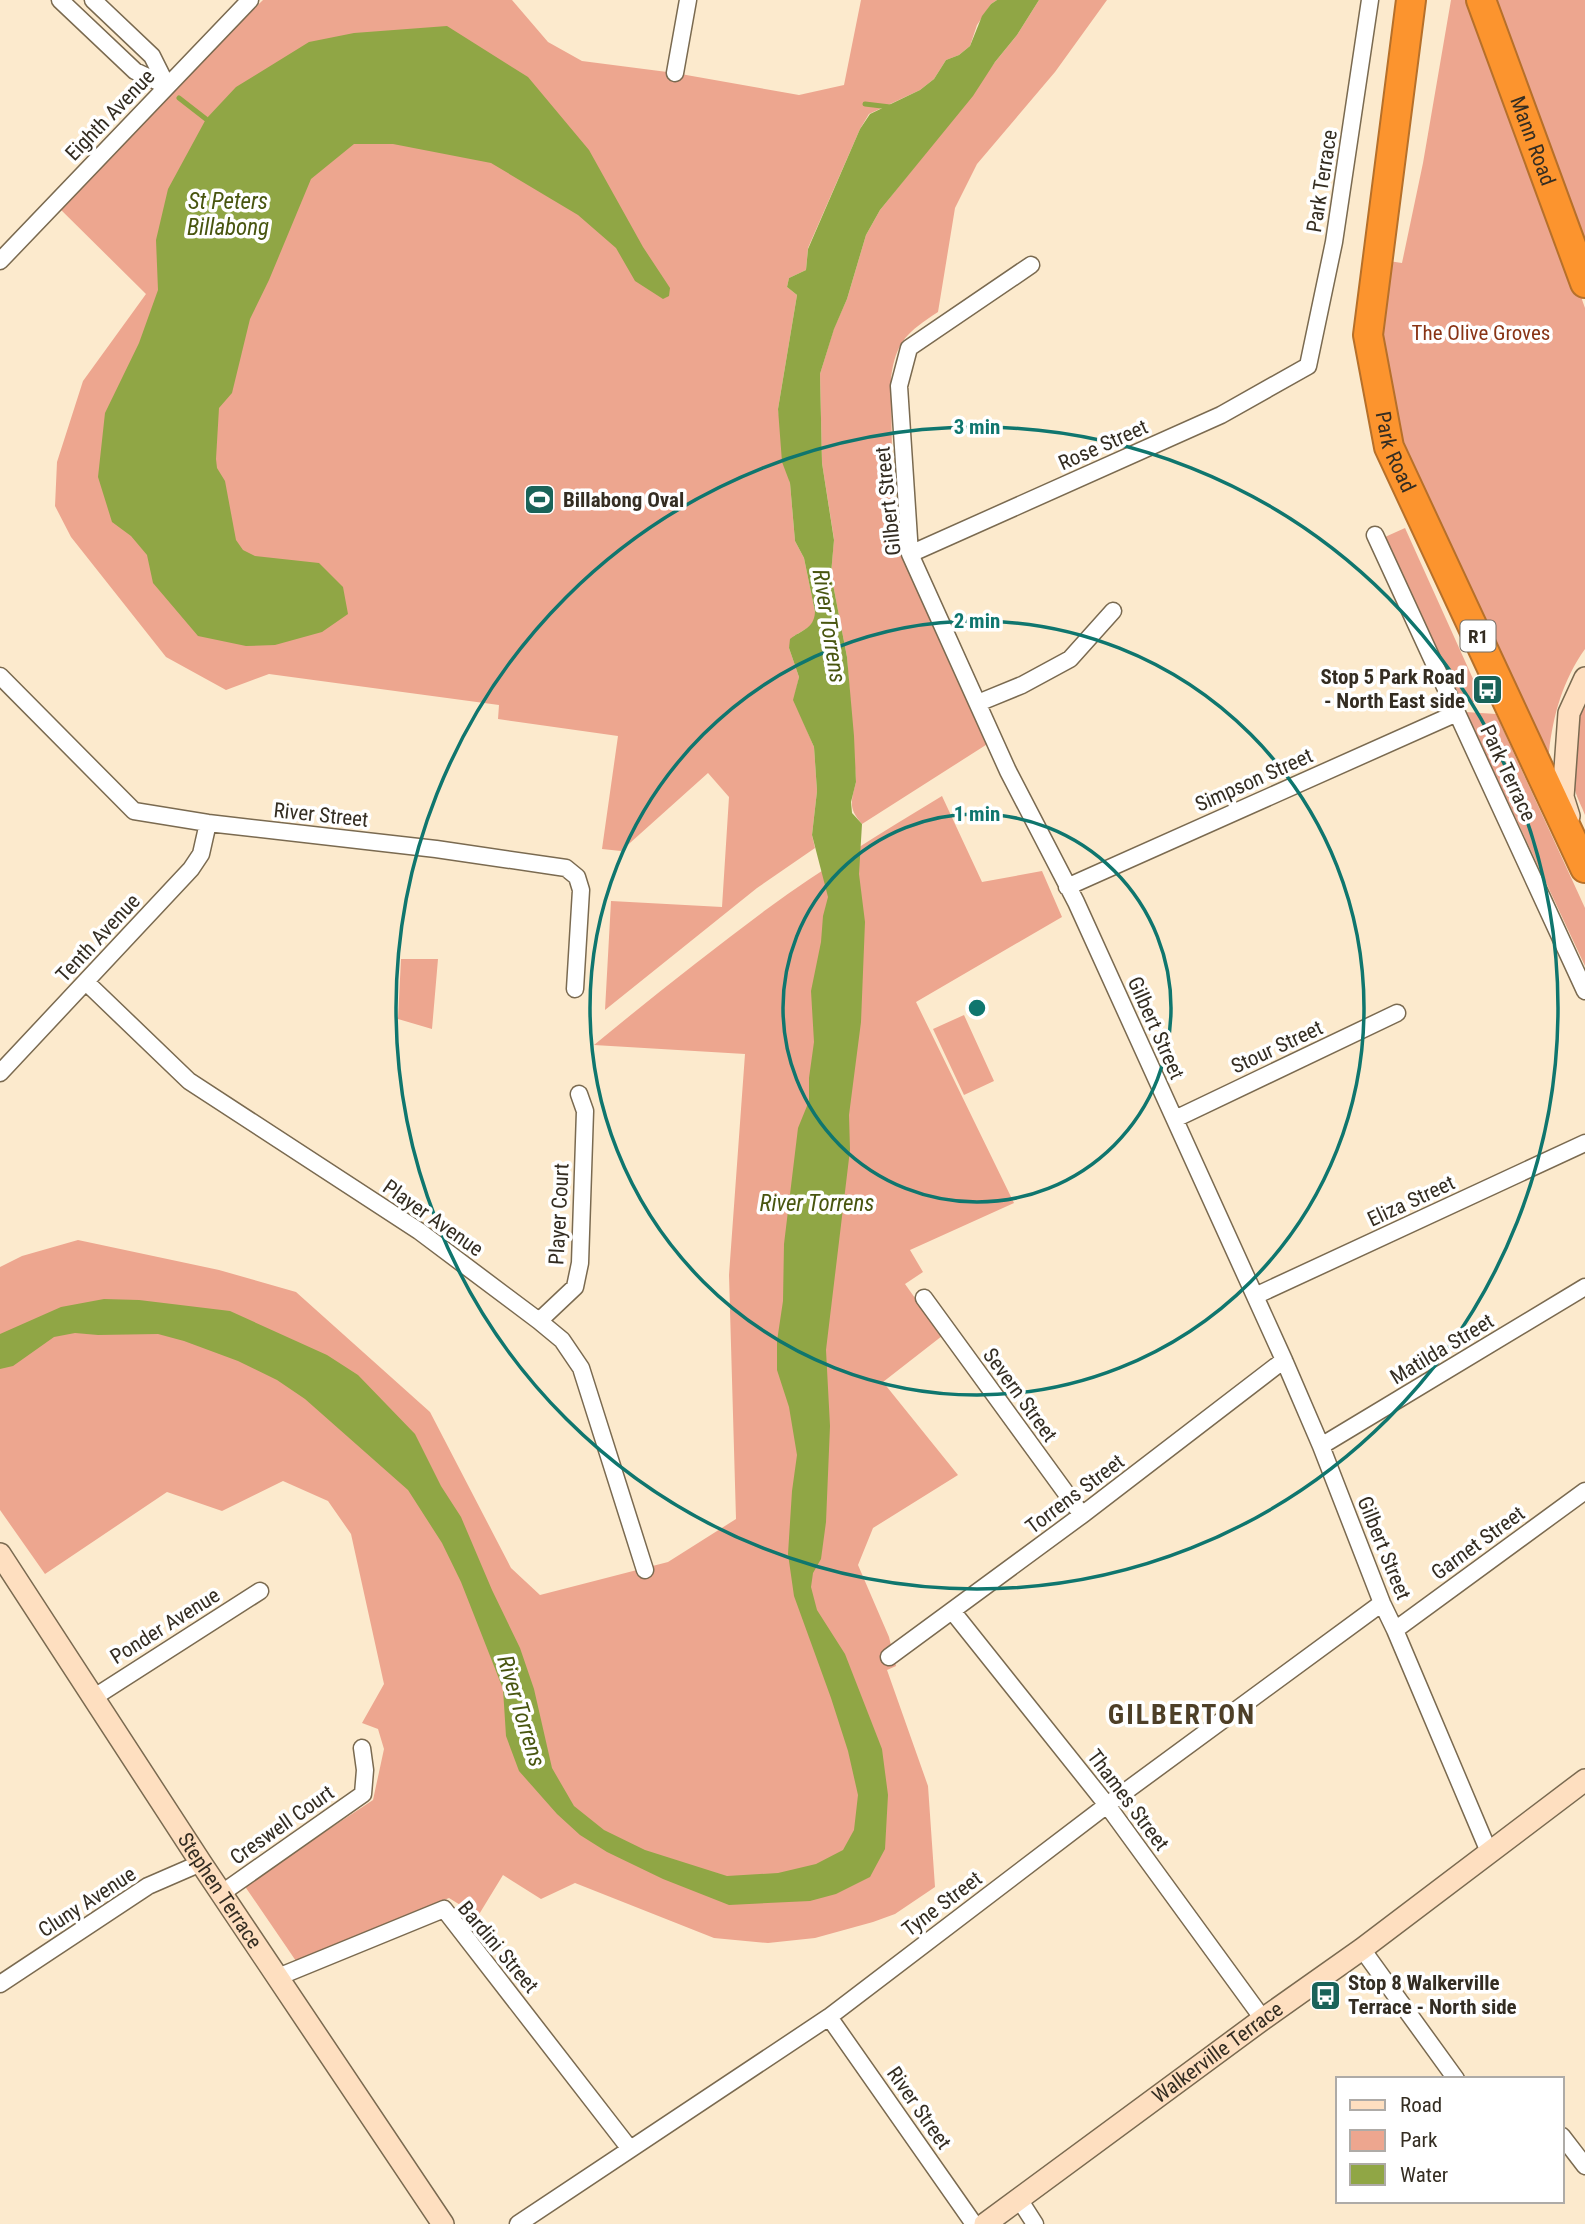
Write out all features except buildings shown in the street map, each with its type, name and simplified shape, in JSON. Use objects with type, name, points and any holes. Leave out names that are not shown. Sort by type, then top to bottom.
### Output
[{"type":"highway","name":"Park Road","points":[[1411,0],[1368,335],[1389,447],[1585,866]]},
{"type":"highway","name":"Mann Road","points":[[1481,0],[1585,283]]},
{"type":"main road","points":[[1585,678],[1569,713],[1563,797],[1585,866]]},
{"type":"main road","name":"Stephen Terrace","points":[[0,1555],[201,1863],[443,2224]]},
{"type":"main road","name":"Walkerville Terrace","points":[[985,2224],[1263,2018],[1362,1949],[1585,1780]]},
{"type":"street","points":[[60,0],[135,71],[167,86]]},
{"type":"street","points":[[93,0],[152,56],[167,86]]},
{"type":"street","name":"Eighth Avenue","points":[[0,261],[250,0]]},
{"type":"street","points":[[675,74],[688,0]]},
{"type":"street","name":"Park Terrace","points":[[1308,366],[1334,242],[1370,0]]},
{"type":"street","name":"Gilbert Street","points":[[1031,265],[909,348],[899,386],[910,554],[1008,771],[1076,902],[1284,1360],[1321,1446],[1382,1604],[1489,1852]]},
{"type":"street","name":"Rose Street","points":[[910,554],[1221,415],[1308,366]]},
{"type":"street","name":"Park Terrace","points":[[1375,535],[1585,991]]},
{"type":"street","points":[[978,703],[1022,685],[1070,659],[1113,611]]},
{"type":"street","name":"River Street","points":[[0,676],[134,811],[208,823],[566,867],[580,883],[575,989]]},
{"type":"street","name":"Simpson Street","points":[[1067,887],[1457,713]]},
{"type":"street","name":"Tenth Avenue","points":[[0,1073],[199,859],[208,823]]},
{"type":"street","name":"Player Avenue","points":[[86,982],[189,1081],[419,1230],[562,1340],[581,1368],[645,1570]]},
{"type":"street","name":"Stour Street","points":[[1175,1119],[1397,1013]]},
{"type":"street","name":"Player Court","points":[[539,1321],[575,1287],[580,1262],[585,1111],[579,1094]]},
{"type":"street","name":"Eliza Street","points":[[1255,1296],[1585,1143]]},
{"type":"street","name":"Matilda Street","points":[[1321,1446],[1585,1287]]},
{"type":"street","name":"Severn Street","points":[[924,1298],[1082,1516]]},
{"type":"street","name":"Torrens Street","points":[[889,1657],[1082,1516],[1284,1360]]},
{"type":"street","name":"Garnet Street","points":[[1395,1630],[1585,1491]]},
{"type":"street","name":"Ponder Avenue","points":[[93,1698],[260,1591]]},
{"type":"street","name":"Tyne Street","points":[[518,2224],[829,2017],[1107,1805],[1382,1604]]},
{"type":"street","name":"Thames Street","points":[[953,1612],[1107,1805],[1263,2018]]},
{"type":"street","name":"Creswell Court","points":[[222,1893],[363,1794],[365,1770],[362,1748]]},
{"type":"street","name":"Cluny Avenue","points":[[0,1984],[148,1886],[201,1863]]},
{"type":"street","name":"Bardini Street","points":[[278,1977],[444,1909],[630,2149]]},
{"type":"street","points":[[1362,1949],[1455,2077]]},
{"type":"street","name":"River Street","points":[[829,2017],[974,2224]]},
{"type":"street","points":[[1564,2139],[1585,2165]]},
{"type":"street","points":[[1019,2199],[1035,2224]]},
{"type":"green space","points":[[263,0],[512,0],[548,42],[582,61],[675,73],[799,95],[844,85],[861,0],[997,0],[991,4],[977,25],[970,46],[959,55],[946,60],[934,79],[920,90],[869,114],[808,248],[806,270],[789,278],[787,287],[797,295],[778,409],[790,483],[795,541],[804,558],[815,612],[815,619],[809,627],[794,636],[789,648],[799,677],[794,700],[814,747],[817,791],[812,835],[815,848],[757,888],[605,1010],[611,901],[722,907],[729,797],[708,773],[621,851],[602,849],[618,736],[498,719],[499,705],[269,674],[226,690],[166,657],[71,537],[55,506],[57,462],[83,381],[146,294],[54,203]]},
{"type":"green space","points":[[1039,0],[1107,0],[1055,72],[977,164],[955,208],[938,312],[905,338],[896,354],[891,378],[893,534],[989,743],[862,824],[854,814],[852,804],[856,782],[847,657],[831,574],[834,539],[822,463],[820,374],[866,235],[880,210],[1017,35]]},
{"type":"green space","name":"The Olive Groves","points":[[1451,0],[1475,0],[1585,308],[1585,649],[1565,685],[1556,711],[1549,752],[1545,753],[1394,444],[1376,326],[1382,260],[1402,263],[1423,163]]},
{"type":"green space","points":[[1487,0],[1585,0],[1585,261]]},
{"type":"green space","points":[[1405,528],[1483,701],[1471,702],[1460,697],[1385,537]]},
{"type":"green space","points":[[1585,697],[1585,815],[1575,790],[1574,755]]},
{"type":"green space","points":[[1466,712],[1496,714],[1585,908],[1585,966]]},
{"type":"green space","points":[[942,796],[982,882],[1042,871],[1062,917],[916,1002],[1014,1203],[910,1250],[923,1272],[905,1284],[942,1336],[883,1382],[958,1475],[873,1528],[858,1565],[889,1637],[896,1666],[887,1670],[928,1786],[935,1887],[895,1914],[873,1922],[815,1938],[768,1943],[714,1938],[575,1883],[541,1899],[503,1875],[478,1916],[449,1898],[296,1961],[244,1885],[373,1800],[384,1749],[378,1729],[362,1723],[384,1684],[351,1534],[328,1501],[283,1481],[222,1511],[167,1492],[45,1574],[0,1510],[0,1267],[22,1256],[78,1240],[219,1270],[296,1292],[430,1412],[511,1568],[540,1595],[668,1562],[736,1519],[729,1275],[745,1054],[594,1045],[767,909],[831,865]]},
{"type":"green space","points":[[401,959],[438,959],[432,1029],[398,1019]]},
{"type":"green space","points":[[964,1015],[994,1081],[964,1095],[933,1029]]},
{"type":"water","name":"River Torrens","points":[[997,0],[1039,0],[973,96],[880,210],[866,235],[820,374],[822,463],[834,540],[831,574],[847,657],[856,782],[851,802],[852,813],[862,824],[859,874],[865,922],[861,1022],[849,1115],[850,1150],[826,1350],[830,1426],[826,1522],[821,1559],[813,1573],[811,1587],[817,1610],[845,1654],[882,1749],[888,1795],[885,1849],[870,1877],[836,1894],[810,1901],[729,1905],[663,1879],[607,1852],[580,1835],[557,1814],[519,1771],[506,1736],[503,1689],[461,1582],[442,1543],[408,1490],[305,1399],[277,1380],[238,1361],[158,1334],[75,1333],[54,1337],[13,1366],[0,1369],[0,1334],[61,1307],[104,1299],[139,1300],[230,1311],[327,1355],[358,1375],[415,1434],[441,1486],[461,1517],[520,1648],[534,1689],[552,1768],[574,1806],[604,1830],[645,1850],[727,1876],[778,1873],[816,1864],[843,1850],[854,1830],[858,1795],[848,1751],[831,1698],[794,1596],[788,1554],[797,1455],[789,1407],[777,1370],[777,1341],[783,1301],[784,1244],[798,1128],[809,1101],[814,1042],[811,991],[828,897],[812,835],[817,791],[814,747],[793,700],[799,677],[789,648],[790,639],[810,626],[815,612],[804,558],[795,541],[790,483],[782,462],[778,409],[797,295],[787,287],[789,278],[806,270],[808,249],[860,129],[870,114],[920,90],[934,79],[946,60],[959,55],[970,46],[982,16]]},
{"type":"water","name":"St Peters Billabong","points":[[447,26],[528,77],[589,150],[643,247],[670,288],[669,296],[663,299],[635,281],[616,248],[578,215],[491,163],[393,144],[354,144],[311,179],[250,319],[232,393],[219,408],[216,459],[217,468],[225,481],[236,540],[243,550],[255,556],[319,563],[343,587],[348,614],[322,632],[275,645],[246,646],[198,636],[153,583],[147,555],[131,536],[112,522],[98,477],[105,413],[139,343],[158,290],[156,240],[168,189],[206,119],[236,87],[309,42],[354,33]]},
{"type":"waterway","points":[[179,98],[206,119]]},
{"type":"waterway","points":[[865,104],[890,107]]},
{"type":"place","name":"Billabong Oval","points":[[540,500]]},
{"type":"place","name":"Stop 5 Park Road - North East side","points":[[1488,689]]},
{"type":"place","name":"Stop 8 Walkerville Terrace - North side","points":[[1325,1995]]},
{"type":"district","name":"GILBERTON","points":[[1182,1714]]}]
